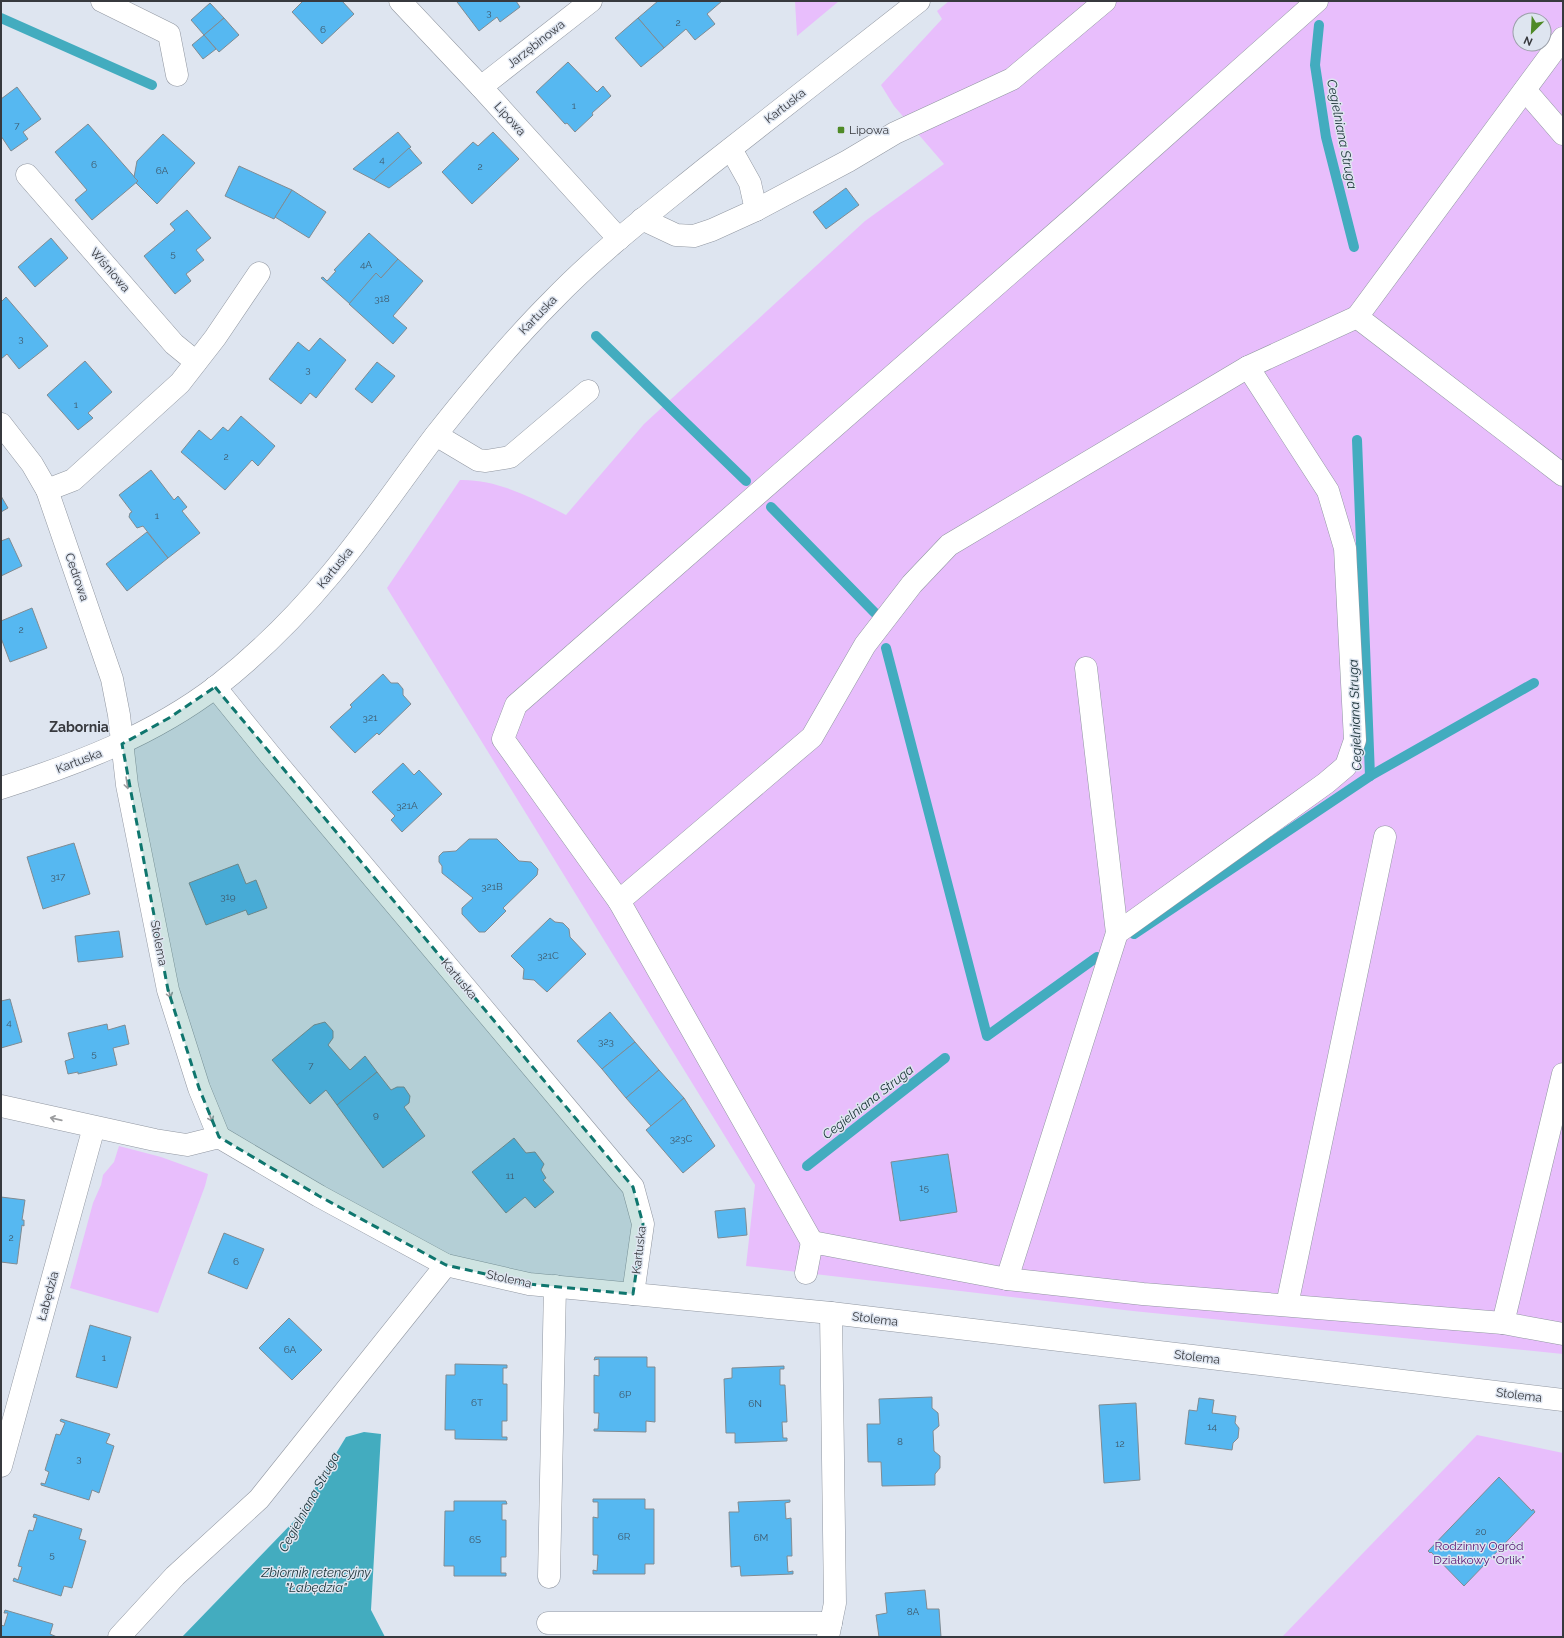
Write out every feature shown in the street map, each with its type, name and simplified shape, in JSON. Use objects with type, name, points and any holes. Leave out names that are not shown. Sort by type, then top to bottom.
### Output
[{"type":"street","points":[[102,1],[169,34],[176,75]]},
{"type":"street","name":"Lipowa","points":[[400,1],[481,87],[618,239]]},
{"type":"street","name":"Jarzębinowa","points":[[481,87],[590,1]]},
{"type":"street","name":"Kartuska","points":[[1,788],[44,774],[122,744],[169,718],[215,687],[252,656],[287,624],[333,572],[436,435],[509,346],[554,298],[618,239],[919,1]]},
{"type":"street","points":[[642,220],[676,235],[694,236],[712,230],[756,210],[848,162],[895,133],[1012,79],[1105,1]]},
{"type":"street","points":[[806,1273],[812,1242],[619,901],[503,739],[516,705],[1075,216],[1317,1]]},
{"type":"street","points":[[619,901],[812,737],[865,645],[912,584],[949,545],[1248,367],[1357,317],[1563,38]]},
{"type":"street","points":[[1524,90],[1563,134]]},
{"type":"street","points":[[731,149],[750,183],[756,210]]},
{"type":"street","name":"Wiśniowa","points":[[27,175],[174,344],[196,362]]},
{"type":"street","points":[[47,490],[73,480],[180,383],[215,338],[259,273]]},
{"type":"street","points":[[1357,317],[1563,474]]},
{"type":"street","points":[[1117,933],[1326,783],[1346,766],[1355,740],[1345,548],[1328,491],[1248,367]]},
{"type":"street","points":[[436,435],[478,460],[486,461],[510,457],[588,391]]},
{"type":"street","name":"Cedrowa","points":[[1,424],[32,464],[47,490],[112,679],[119,714],[122,744]]},
{"type":"street","points":[[1006,1279],[1117,933],[1086,668]]},
{"type":"street","name":"Kartuska","points":[[215,687],[280,767],[633,1186],[643,1224],[633,1294]]},
{"type":"street","name":"Stolema","points":[[122,744],[127,785],[168,990],[199,1088],[219,1137],[319,1196],[446,1265],[529,1284],[831,1313],[1563,1400]]},
{"type":"street","points":[[1287,1305],[1385,836]]},
{"type":"street","points":[[1503,1323],[1563,1074]]},
{"type":"street","points":[[1,1106],[155,1140],[187,1145],[219,1137]]},
{"type":"street","name":"Łabędzia","points":[[1,1466],[94,1127]]},
{"type":"street","points":[[812,1242],[1006,1279],[1143,1294],[1503,1323],[1563,1334]]},
{"type":"street","points":[[119,1637],[175,1576],[259,1499],[446,1265]]},
{"type":"street","points":[[549,1577],[555,1286]]},
{"type":"street","points":[[548,1623],[830,1630],[835,1603],[831,1313]]},
{"type":"highlighted area","points":[[215,687],[633,1187],[643,1224],[633,1294],[529,1284],[446,1265],[319,1196],[219,1137],[199,1088],[168,990],[122,744],[169,718]]},
{"type":"green space","points":[[795,1],[839,1],[797,36]]},
{"type":"green space","points":[[949,1],[1563,1],[1563,1354],[1133,1311],[746,1266],[755,1185],[387,588],[460,480],[501,486],[528,496],[566,515],[644,424],[865,221],[944,164],[894,106],[881,85],[942,19],[937,11]]},
{"type":"green space","points":[[119,1146],[161,1157],[208,1174],[205,1186],[158,1313],[70,1288],[93,1203],[101,1185],[103,1175],[114,1162]]},
{"type":"green space","name":"Rodzinny Ogród Działkowy \"Orlik\"","points":[[1477,1435],[1563,1453],[1563,1637],[1282,1637]]},
{"type":"water","name":"Zbiornik retencyjny \"Łabędzia\"","points":[[364,1432],[381,1434],[371,1610],[385,1637],[182,1637],[296,1519],[346,1437]]},
{"type":"building","points":[[303,1],[342,1],[354,14],[322,44],[292,12]]},
{"type":"building","points":[[516,1],[520,7],[500,22],[497,17],[479,31],[457,2]]},
{"type":"building","points":[[658,1],[722,1],[707,14],[715,24],[695,40],[686,29],[664,48],[638,18]]},
{"type":"building","points":[[210,3],[224,18],[204,35],[191,20]]},
{"type":"building","points":[[224,18],[239,35],[219,52],[204,35]]},
{"type":"building","points":[[638,18],[664,48],[641,67],[615,38]]},
{"type":"building","points":[[204,35],[216,49],[203,59],[192,45]]},
{"type":"building","points":[[568,62],[597,92],[603,86],[611,96],[592,113],[593,115],[575,132],[567,123],[565,124],[536,92]]},
{"type":"building","points":[[17,87],[41,119],[23,132],[28,139],[11,151],[1,136],[1,99]]},
{"type":"building","points":[[88,124],[138,181],[92,220],[75,200],[87,190],[55,152]]},
{"type":"building","points":[[398,132],[411,147],[374,180],[353,169]]},
{"type":"building","points":[[493,132],[519,159],[472,204],[442,172],[473,142],[478,146]]},
{"type":"building","points":[[163,134],[195,163],[157,204],[136,183],[138,181],[134,177],[137,161]]},
{"type":"building","points":[[409,148],[422,163],[389,188],[374,180]]},
{"type":"building","points":[[239,166],[292,190],[274,219],[225,196]]},
{"type":"building","points":[[846,188],[859,205],[826,229],[813,212]]},
{"type":"building","points":[[292,190],[326,212],[309,238],[275,217]]},
{"type":"building","points":[[187,210],[211,238],[196,250],[204,260],[186,274],[191,281],[175,294],[144,256],[175,230],[170,224]]},
{"type":"building","points":[[369,233],[398,259],[381,278],[376,273],[350,304],[321,278],[323,277],[327,281],[336,271],[334,270]]},
{"type":"building","points":[[51,238],[68,258],[35,287],[18,267]]},
{"type":"building","points":[[398,259],[423,281],[393,316],[407,328],[393,344],[349,304],[376,273],[381,278]]},
{"type":"building","points":[[6,297],[48,346],[19,369],[7,354],[1,359],[1,302]]},
{"type":"building","points":[[320,338],[346,360],[316,398],[310,393],[301,404],[269,379],[298,342],[309,351]]},
{"type":"building","points":[[85,361],[112,392],[88,413],[93,418],[78,430],[47,395]]},
{"type":"building","points":[[377,362],[395,376],[372,403],[355,389]]},
{"type":"building","points":[[241,416],[275,446],[258,466],[252,460],[225,490],[181,452],[199,430],[211,440],[223,427],[228,431]]},
{"type":"building","points":[[151,470],[174,500],[178,496],[187,507],[182,511],[200,533],[168,558],[143,526],[137,528],[129,517],[130,513],[132,512],[119,495]]},
{"type":"building","points":[[1,496],[8,508],[1,512]]},
{"type":"building","points":[[147,532],[168,558],[127,591],[106,564]]},
{"type":"building","points":[[9,538],[22,566],[1,576],[1,541]]},
{"type":"building","points":[[32,608],[47,648],[10,662],[1,638],[1,621]]},
{"type":"building","points":[[383,674],[391,683],[398,683],[403,689],[403,695],[411,704],[379,735],[377,733],[355,753],[330,727],[352,707],[350,705]]},
{"type":"building","points":[[403,763],[414,775],[419,770],[442,794],[402,832],[391,820],[395,816],[372,792]]},
{"type":"building","points":[[469,839],[497,839],[519,861],[531,862],[538,869],[537,875],[503,908],[506,911],[485,932],[479,932],[462,914],[462,908],[473,898],[442,873],[442,866],[439,862],[439,856],[443,852],[456,851]]},
{"type":"building","points":[[74,843],[90,894],[43,909],[27,857]]},
{"type":"building","points":[[238,864],[246,884],[256,880],[267,908],[248,915],[246,910],[206,925],[189,883]]},
{"type":"building","points":[[550,918],[555,922],[563,923],[569,929],[570,937],[586,954],[547,992],[534,980],[523,979],[524,969],[511,956]]},
{"type":"building","points":[[119,931],[123,957],[78,962],[75,936]]},
{"type":"building","points":[[10,999],[22,1042],[1,1048],[1,1001]]},
{"type":"building","points":[[610,1012],[635,1042],[602,1069],[577,1041]]},
{"type":"building","points":[[325,1022],[333,1031],[333,1038],[328,1045],[350,1070],[365,1056],[377,1072],[337,1105],[326,1090],[310,1104],[272,1060],[314,1025]]},
{"type":"building","points":[[107,1024],[108,1030],[125,1025],[129,1044],[113,1048],[117,1065],[78,1074],[78,1072],[68,1074],[65,1061],[74,1058],[68,1033]]},
{"type":"building","points":[[635,1042],[659,1070],[626,1098],[602,1069]]},
{"type":"building","points":[[659,1070],[684,1098],[651,1126],[626,1098]]},
{"type":"building","points":[[377,1072],[391,1090],[397,1087],[404,1087],[410,1096],[409,1103],[404,1107],[425,1136],[383,1168],[337,1105]]},
{"type":"building","points":[[684,1098],[715,1146],[683,1173],[646,1130]]},
{"type":"building","points":[[514,1138],[526,1153],[535,1152],[544,1164],[541,1170],[546,1178],[543,1180],[554,1192],[535,1208],[525,1197],[506,1213],[472,1172]]},
{"type":"building","points":[[948,1154],[957,1212],[900,1221],[891,1162]]},
{"type":"building","points":[[1,1197],[25,1200],[22,1220],[24,1220],[24,1226],[22,1225],[17,1264],[1,1262]]},
{"type":"building","points":[[745,1208],[747,1235],[718,1238],[715,1211]]},
{"type":"building","points":[[224,1233],[264,1249],[247,1289],[208,1273]]},
{"type":"building","points":[[289,1318],[322,1350],[292,1380],[259,1348]]},
{"type":"building","points":[[90,1325],[131,1337],[117,1388],[76,1377]]},
{"type":"building","points":[[595,1357],[647,1357],[647,1367],[655,1367],[655,1422],[646,1421],[646,1432],[594,1431],[594,1429],[598,1429],[599,1413],[594,1413],[594,1375],[599,1376],[599,1359],[594,1360]]},
{"type":"building","points":[[455,1364],[507,1365],[507,1368],[503,1368],[503,1384],[507,1384],[507,1421],[502,1421],[502,1437],[507,1437],[507,1440],[455,1439],[455,1430],[445,1430],[446,1375],[455,1375]]},
{"type":"building","points":[[784,1366],[784,1369],[780,1369],[780,1385],[785,1385],[787,1422],[782,1422],[783,1438],[787,1438],[787,1441],[735,1443],[735,1433],[726,1433],[724,1379],[732,1378],[732,1368]]},
{"type":"building","points":[[932,1397],[932,1408],[938,1413],[939,1426],[933,1431],[934,1451],[940,1456],[940,1468],[935,1474],[935,1485],[882,1486],[881,1462],[868,1462],[867,1424],[880,1424],[879,1399]]},
{"type":"building","points":[[1199,1398],[1214,1400],[1212,1413],[1236,1416],[1235,1423],[1239,1428],[1238,1438],[1233,1443],[1232,1450],[1185,1444],[1189,1410],[1197,1411]]},
{"type":"building","points":[[1136,1403],[1140,1480],[1104,1483],[1099,1405]]},
{"type":"building","points":[[61,1419],[110,1434],[106,1443],[114,1446],[99,1493],[92,1490],[89,1500],[41,1485],[41,1483],[45,1484],[49,1472],[45,1470],[56,1434],[60,1435],[65,1423],[60,1421]]},
{"type":"building","points":[[1499,1477],[1532,1511],[1533,1509],[1535,1512],[1464,1586],[1431,1552],[1430,1553],[1428,1551]]},
{"type":"building","points":[[593,1499],[645,1499],[645,1509],[654,1509],[654,1564],[645,1564],[645,1574],[593,1574],[593,1570],[597,1571],[598,1555],[593,1555],[593,1517],[598,1518],[598,1502],[593,1502]]},
{"type":"building","points":[[790,1500],[790,1502],[785,1503],[786,1519],[791,1518],[792,1556],[787,1556],[788,1572],[793,1571],[793,1574],[741,1576],[740,1566],[731,1567],[729,1512],[739,1512],[738,1502]]},
{"type":"building","points":[[454,1501],[506,1501],[507,1504],[502,1504],[502,1520],[506,1520],[506,1557],[501,1557],[501,1573],[506,1573],[506,1576],[454,1576],[454,1566],[444,1566],[445,1511],[454,1511]]},
{"type":"building","points":[[34,1514],[82,1529],[79,1539],[86,1541],[72,1588],[64,1586],[61,1596],[13,1581],[14,1578],[18,1580],[22,1567],[18,1566],[29,1530],[33,1531],[37,1518],[33,1517]]},
{"type":"building","points":[[925,1590],[927,1609],[939,1609],[941,1637],[879,1637],[876,1615],[887,1613],[885,1593]]},
{"type":"building","points":[[5,1610],[53,1624],[50,1634],[57,1637],[1,1637],[1,1625],[4,1626],[8,1613],[4,1613]]},
{"type":"waterway","points":[[1,18],[152,85]]},
{"type":"waterway","name":"Cegielniana Struga","points":[[1319,25],[1315,65],[1326,137],[1354,247]]},
{"type":"waterway","points":[[596,336],[746,481]]},
{"type":"waterway","name":"Cegielniana Struga","points":[[1357,440],[1370,776]]},
{"type":"waterway","points":[[771,507],[875,613]]},
{"type":"waterway","points":[[886,648],[987,1036],[1097,957]]},
{"type":"waterway","name":"Cegielniana Struga","points":[[1134,934],[1370,776],[1534,683]]},
{"type":"waterway","name":"Cegielniana Struga","points":[[807,1166],[945,1058]]},
{"type":"place","name":"Lipowa","points":[[841,130]]},
{"type":"district","name":"Zabornia","points":[[79,727]]}]
